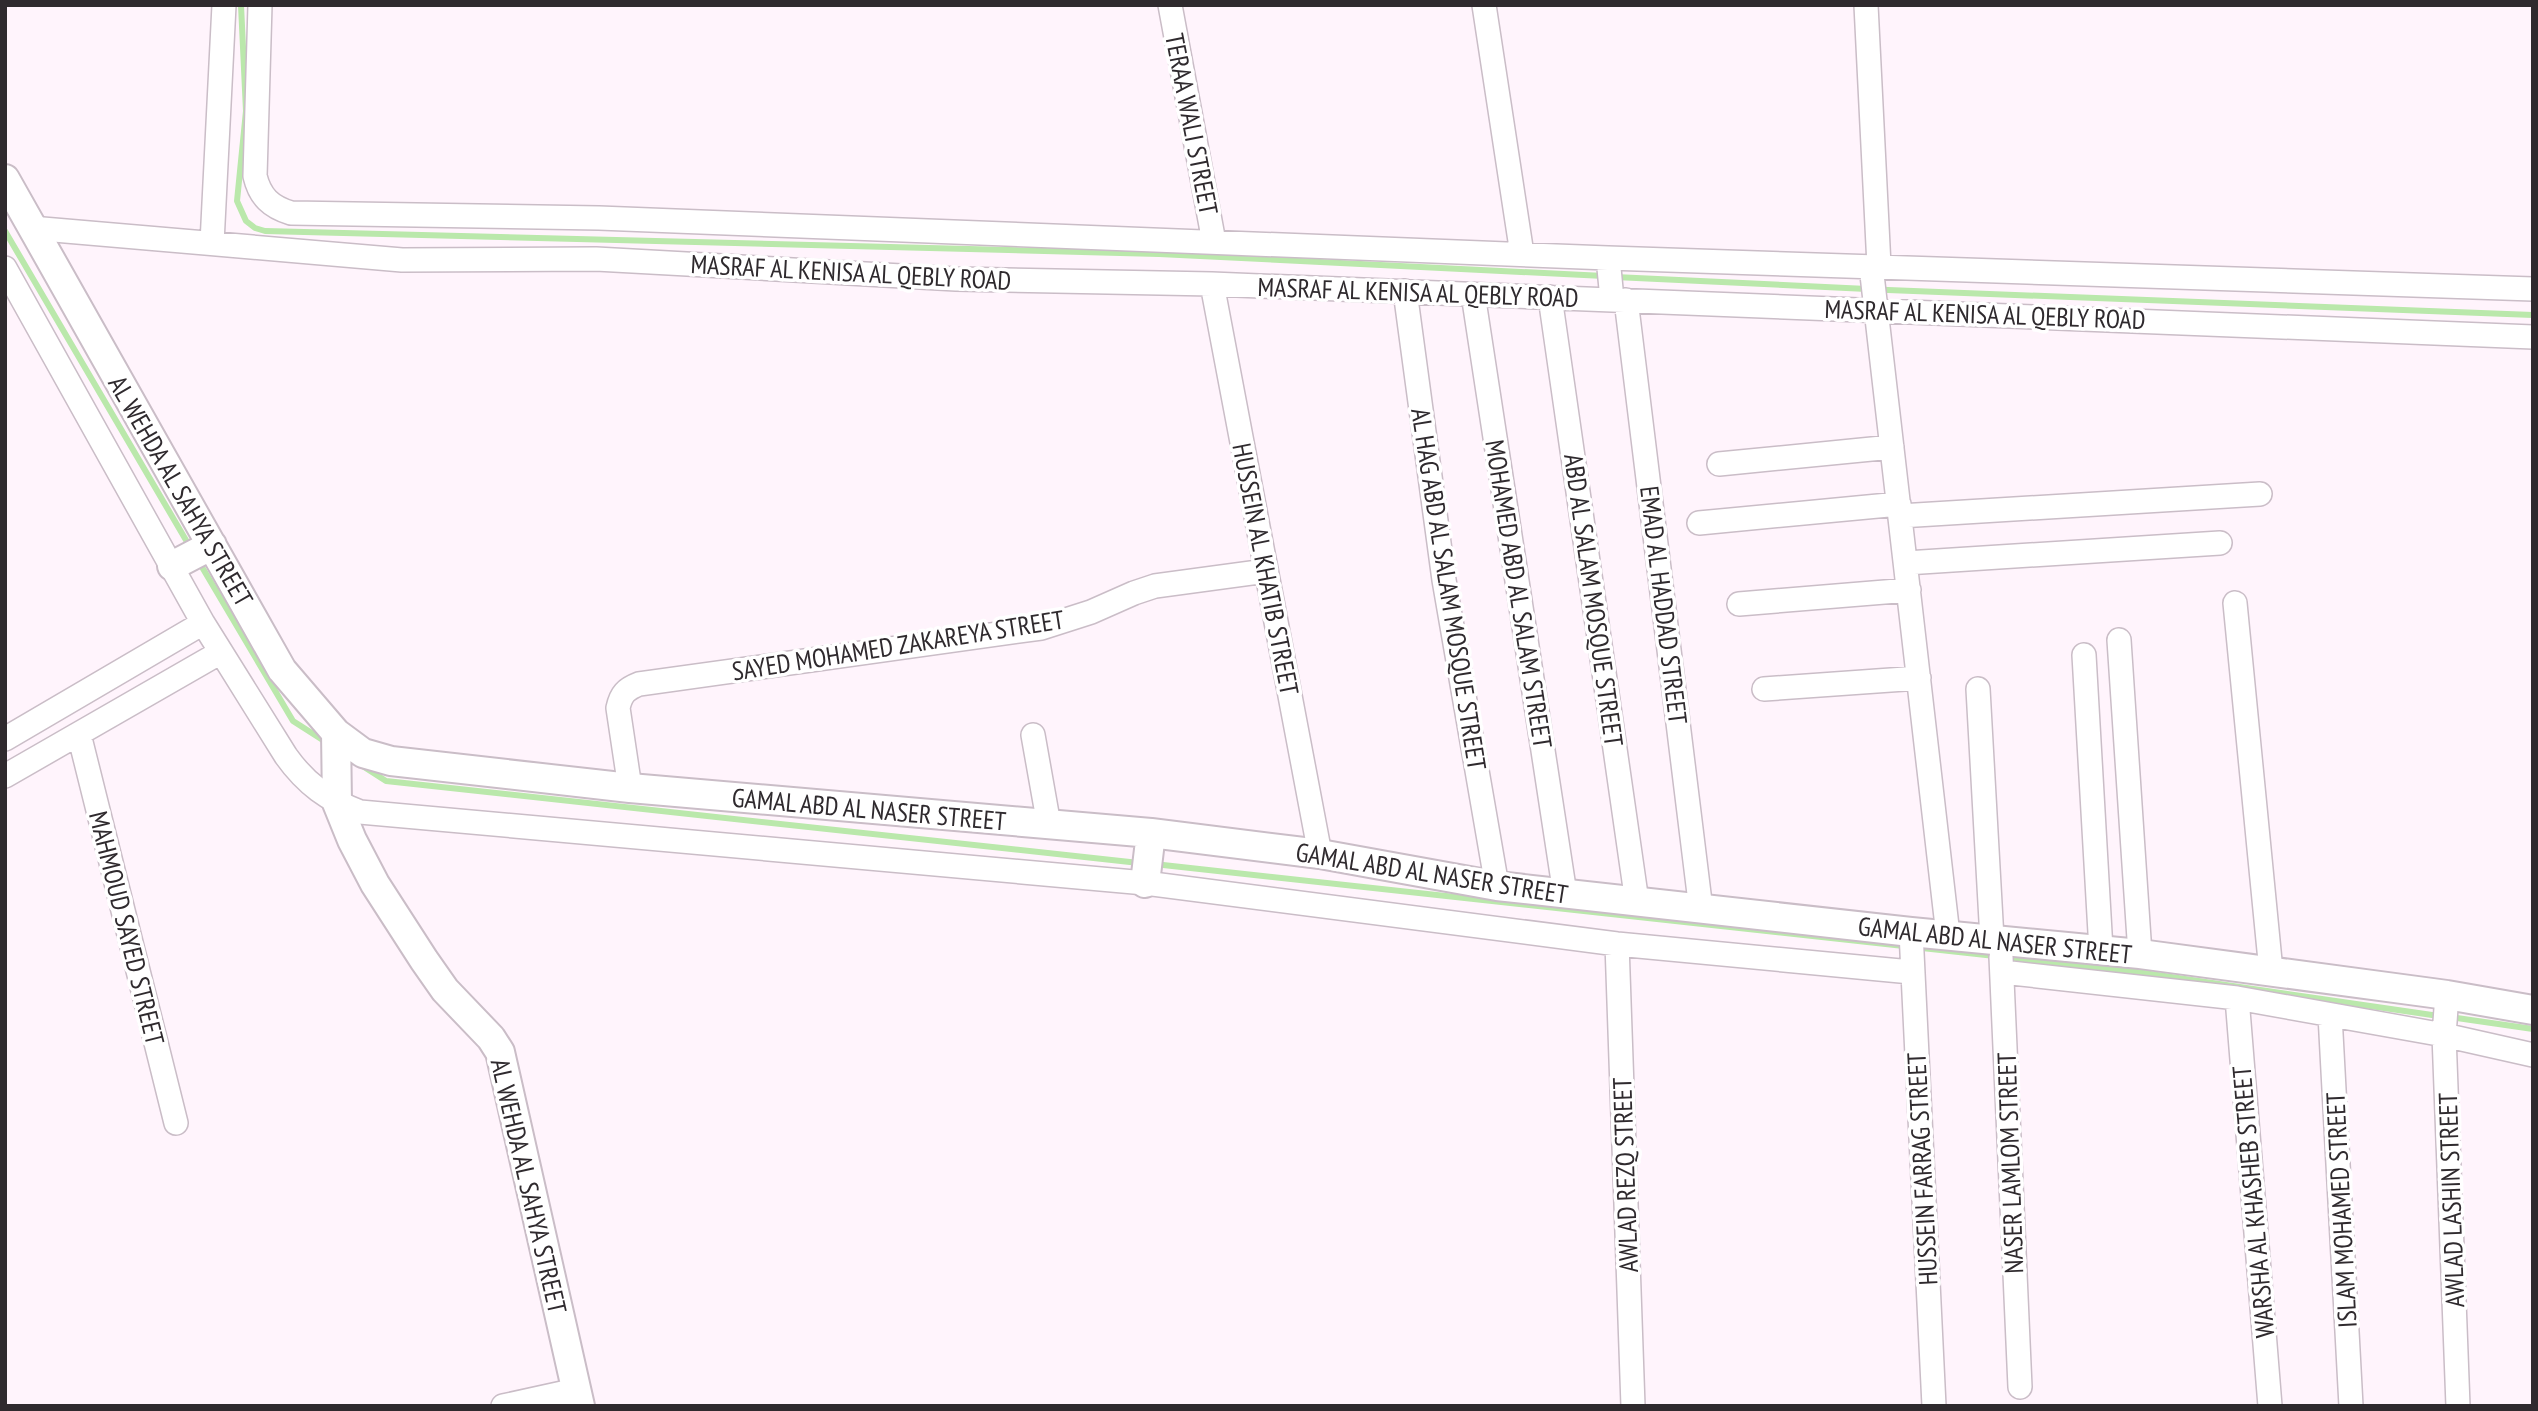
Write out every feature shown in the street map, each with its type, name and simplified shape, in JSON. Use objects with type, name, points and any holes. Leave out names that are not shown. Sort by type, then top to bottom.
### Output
[{"type":"street","points":[[212,243],[225,5]]},
{"type":"street","name":"MASRAF AL KENISA AL QEBLY ROAD","points":[[260,5],[255,176],[258,190],[267,201],[291,214],[599,218],[1608,258],[2533,289]]},
{"type":"street","name":"TERAA WALI STREET","points":[[1170,5],[1214,242]]},
{"type":"street","points":[[1485,5],[1522,254]]},
{"type":"street","points":[[1866,5],[1877,310],[1948,935]]},
{"type":"street","name":"AL WEHDA AL SAHYA STREET","points":[[7,187],[31,228],[193,555],[203,623],[300,775],[317,791],[337,791]]},
{"type":"street","points":[[304,252],[305,213]]},
{"type":"street","name":"MASRAF AL KENISA AL QEBLY ROAD","points":[[31,228],[402,260],[596,259],[956,279],[1405,291],[2533,337]]},
{"type":"street","name":"EMAD AL HADDAD STREET","points":[[1608,258],[1619,300],[1701,910]]},
{"type":"street","name":"AL WEHDA AL SAHYA STREET","points":[[5,268],[193,555],[335,739],[337,791],[352,840],[406,934],[445,989],[491,1038],[499,1052],[578,1398]]},
{"type":"street","name":"HUSSEIN AL KHATIB STREET","points":[[1212,284],[1320,854]]},
{"type":"street","name":"AL HAG ABD AL SALAM MOSQUE STREET","points":[[1405,291],[1444,580],[1497,886]]},
{"type":"street","name":"MOHAMED ABD AL SALAM STREET","points":[[1473,294],[1565,894]]},
{"type":"street","name":"ABD AL SALAM MOSQUE STREET","points":[[1550,297],[1637,902]]},
{"type":"street","points":[[1719,464],[1892,447]]},
{"type":"street","points":[[1699,523],[1900,510],[2260,494]]},
{"type":"street","points":[[1906,563],[2220,543]]},
{"type":"street","name":"SAYED MOHAMED ZAKAREYA STREET","points":[[630,788],[618,708],[621,696],[628,688],[639,684],[1041,628],[1091,612],[1155,586],[1266,571]]},
{"type":"street","points":[[1739,604],[1909,590]]},
{"type":"street","points":[[2235,603],[2272,971]]},
{"type":"street","points":[[5,740],[203,623]]},
{"type":"street","points":[[2119,640],[2140,954]]},
{"type":"street","points":[[5,776],[222,652]]},
{"type":"street","points":[[2084,655],[2101,950]]},
{"type":"street","points":[[1764,689],[1919,678]]},
{"type":"street","name":"NASER LAMLOM STREET","points":[[1978,689],[1999,952],[2020,1387]]},
{"type":"street","name":"MAHMOUD SAYED STREET","points":[[79,734],[176,1123]]},
{"type":"street","points":[[1033,734],[1049,825]]},
{"type":"street","name":"GAMAL ABD AL NASER STREET","points":[[335,739],[363,753],[391,761],[630,788],[1049,825],[1150,838],[1320,854],[1497,886],[1701,910],[1911,948]]},
{"type":"street","name":"GAMAL ABD AL NASER STREET","points":[[337,791],[360,812],[385,816],[1145,879],[1617,944],[1911,948],[1948,935],[1999,952],[2330,1014],[2533,1010]]},
{"type":"street","points":[[1145,879],[1150,838]]},
{"type":"street","name":"AWLAD REZQ STREET","points":[[1617,944],[1633,1406]]},
{"type":"street","name":"HUSSEIN FARRAG STREET","points":[[1911,948],[1934,1406]]},
{"type":"street","name":"GAMAL ABD AL NASER STREET","points":[[1999,952],[2101,950],[2272,971],[2446,1013],[2533,1055]]},
{"type":"street","name":"WARSHA AL KHASHEB STREET","points":[[2237,998],[2270,1406]]},
{"type":"street","name":"AWLAD LASHIN STREET","points":[[2446,1013],[2458,1406]]},
{"type":"street","name":"ISLAM MOHAMED STREET","points":[[2330,1014],[2351,1406]]},
{"type":"street","points":[[503,1406],[578,1398]]},
{"type":"waterway","points":[[241,5],[246,111],[237,201],[246,221],[265,231],[1159,254],[1604,276]]},
{"type":"waterway","points":[[5,231],[190,547]]},
{"type":"waterway","points":[[1615,277],[2533,315]]},
{"type":"waterway","points":[[199,562],[293,721],[329,744]]},
{"type":"waterway","points":[[361,765],[386,781],[1139,863]]},
{"type":"waterway","points":[[1154,864],[1995,956]]},
{"type":"waterway","points":[[2006,957],[2130,971],[2439,1016]]},
{"type":"waterway","points":[[2450,1017],[2533,1029]]}]
